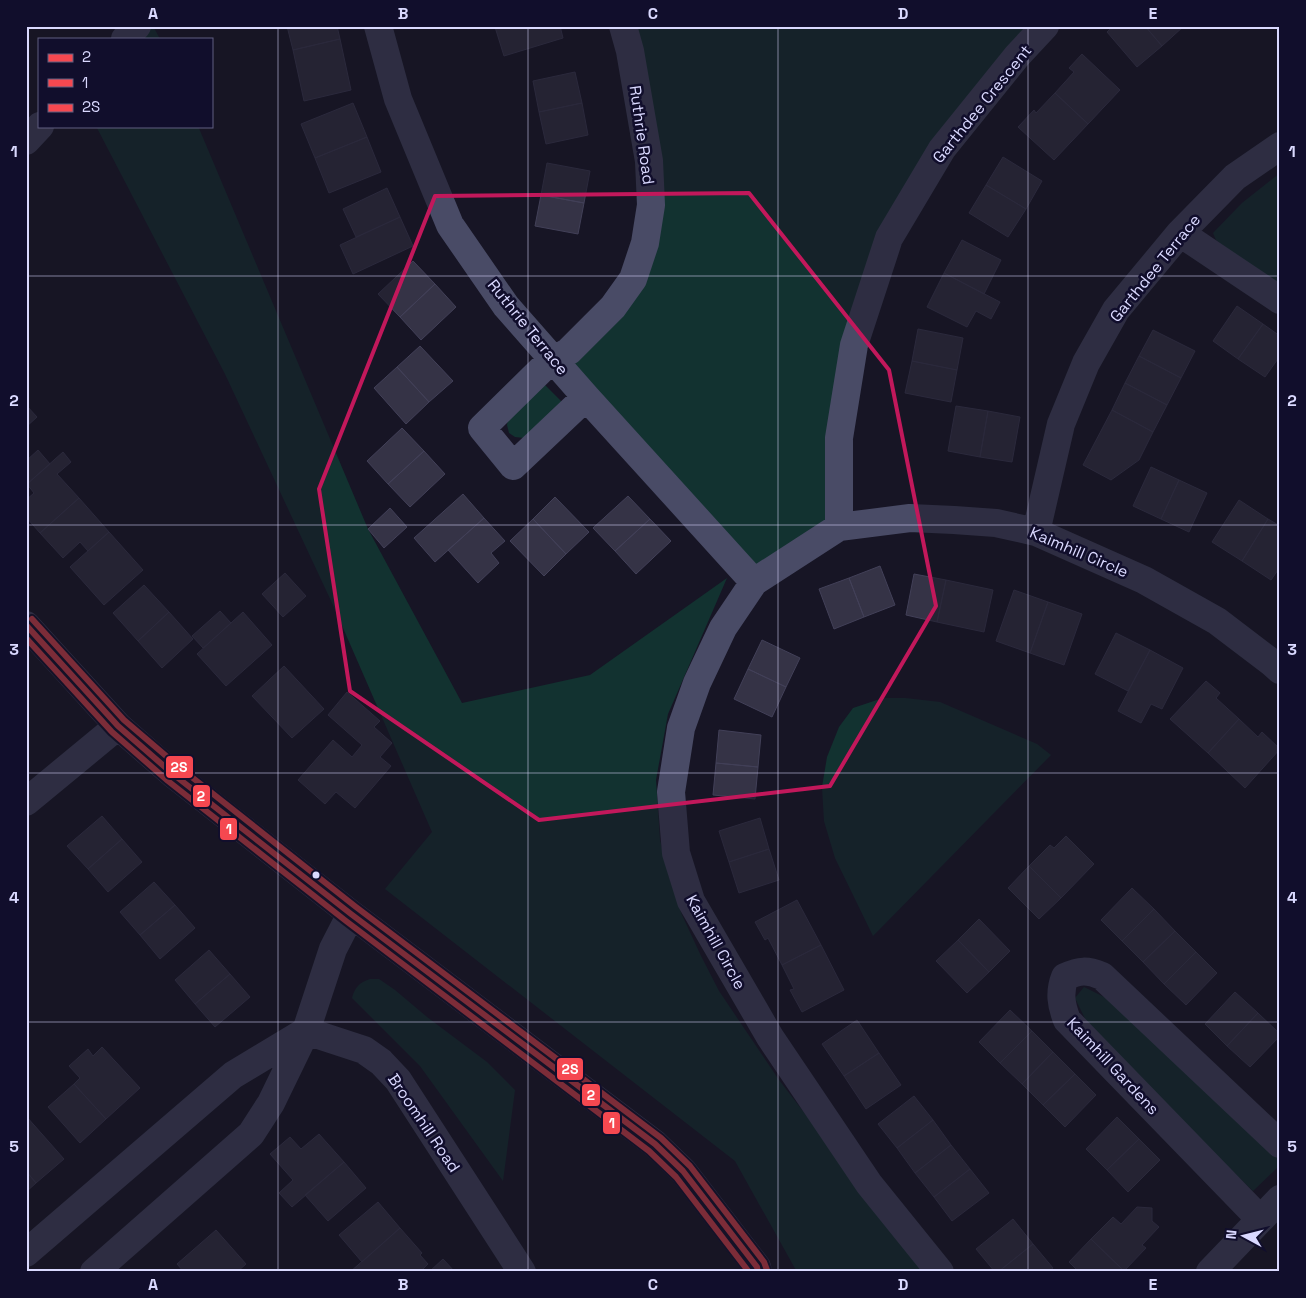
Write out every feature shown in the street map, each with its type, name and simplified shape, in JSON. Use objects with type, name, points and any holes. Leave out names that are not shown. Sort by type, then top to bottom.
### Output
[{"type":"street","name":"Ruthrie Terrace","points":[[378,26],[398,99],[450,226],[506,306],[586,398],[754,582]]},
{"type":"street","name":"Ruthrie Road","points":[[586,398],[513,466],[482,428],[544,367],[569,351],[612,307],[633,279],[645,243],[651,205],[649,161],[624,26]]},
{"type":"street","name":"Garthdee Crescent","points":[[839,528],[839,438],[854,345],[889,238],[942,149],[1018,56],[1046,26]]},
{"type":"street","name":"Garthdee Terrace","points":[[1036,532],[1061,424],[1086,363],[1116,310],[1180,233],[1235,177],[1280,146]]},
{"type":"street","points":[[1180,233],[1280,300]]},
{"type":"street","name":"Kaimhill Circle","points":[[940,1272],[869,1184],[770,1037],[691,901],[676,853],[671,792],[682,728],[696,683],[723,628],[754,582],[839,528],[910,518],[996,523],[1036,532],[1144,580],[1217,622],[1280,670]]},
{"type":"street","points":[[26,625],[83,690],[118,726],[172,774],[351,914],[655,1144],[683,1171],[758,1272]]},
{"type":"street","points":[[26,802],[118,726]]},
{"type":"street","points":[[94,1272],[251,1134],[271,1103],[306,1031],[333,949],[351,914]]},
{"type":"street","name":"Kaimhill Gardens","points":[[1260,1219],[1067,1020],[1060,994],[1065,977],[1085,971],[1102,976],[1280,1144]]},
{"type":"street","points":[[26,1253],[233,1075],[306,1031]]},
{"type":"street","name":"Broomhill Road","points":[[306,1031],[364,1050],[381,1062],[392,1074],[403,1088],[522,1272]]},
{"type":"street","points":[[1210,1272],[1280,1199]]},
{"type":"highlighted area","points":[[749,193],[889,370],[936,606],[830,786],[539,820],[350,691],[319,489],[435,196]]},
{"type":"green space","points":[[137,26],[153,26],[159,38],[126,38]]},
{"type":"green space","points":[[623,26],[1045,26],[942,149],[854,345],[839,527],[754,582],[586,397],[569,351],[645,243]]},
{"type":"green space","points":[[97,128],[199,128],[368,529],[462,703],[590,675],[727,578],[668,714],[656,780],[660,840],[669,877],[682,915],[719,991],[779,1080],[927,1272],[797,1272],[735,1161],[385,889],[432,832],[333,605],[225,374]]},
{"type":"green space","points":[[1280,173],[1280,288],[1216,240],[1213,233],[1242,203]]},
{"type":"green space","points":[[543,383],[563,403],[524,438],[515,437],[509,433],[508,418]]},
{"type":"green space","points":[[883,698],[905,698],[940,702],[1037,744],[1051,755],[873,936],[835,858],[824,821],[822,787],[827,757],[839,727],[853,708]]},
{"type":"green space","points":[[370,979],[379,979],[395,990],[427,1017],[487,1062],[515,1090],[503,1181],[420,1066],[352,998],[358,986]]},
{"type":"green space","points":[[1084,987],[1124,1007],[1280,1159],[1280,1165],[1253,1191],[1094,1037],[1075,998]]},
{"type":"building","points":[[287,26],[337,26],[340,39],[293,50]]},
{"type":"building","points":[[560,26],[563,38],[504,56],[495,27]]},
{"type":"building","points":[[1113,26],[1145,26],[1162,46],[1137,67],[1107,32]]},
{"type":"building","points":[[1145,26],[1184,26],[1162,46]]},
{"type":"building","points":[[340,39],[351,90],[304,101],[293,50]]},
{"type":"building","points":[[1082,54],[1120,90],[1088,124],[1055,93],[1074,72],[1069,68]]},
{"type":"building","points":[[575,72],[582,103],[539,112],[533,81]]},
{"type":"building","points":[[1055,93],[1088,124],[1054,160],[1018,127],[1034,110],[1036,113]]},
{"type":"building","points":[[353,103],[367,137],[315,158],[301,124]]},
{"type":"building","points":[[582,103],[588,135],[546,144],[539,112]]},
{"type":"building","points":[[367,137],[381,172],[329,193],[315,158]]},
{"type":"building","points":[[1003,157],[1042,181],[1026,209],[986,185]]},
{"type":"building","points":[[547,163],[590,171],[584,203],[541,195]]},
{"type":"building","points":[[986,185],[1026,209],[1008,237],[969,213]]},
{"type":"building","points":[[387,188],[400,217],[356,237],[343,209]]},
{"type":"building","points":[[541,195],[584,203],[578,234],[535,226]]},
{"type":"building","points":[[400,217],[413,246],[353,274],[340,245]]},
{"type":"building","points":[[962,240],[1001,260],[984,294],[944,273]]},
{"type":"building","points":[[413,261],[435,284],[400,317],[378,294]]},
{"type":"building","points":[[944,273],[1000,302],[991,319],[976,311],[967,327],[927,307]]},
{"type":"building","points":[[435,284],[456,307],[421,340],[400,317]]},
{"type":"building","points":[[1237,306],[1263,324],[1238,359],[1213,341]]},
{"type":"building","points":[[1263,324],[1280,336],[1280,356],[1265,377],[1238,359]]},
{"type":"building","points":[[918,329],[963,338],[957,370],[912,361]]},
{"type":"building","points":[[1153,330],[1195,351],[1181,378],[1139,356]]},
{"type":"building","points":[[420,346],[453,381],[429,402],[397,367]]},
{"type":"building","points":[[1139,356],[1181,378],[1167,405],[1125,383]]},
{"type":"building","points":[[912,361],[957,370],[951,402],[905,393]]},
{"type":"building","points":[[397,367],[429,402],[406,424],[374,388]]},
{"type":"building","points":[[1125,383],[1167,405],[1153,432],[1112,410]]},
{"type":"building","points":[[26,405],[37,417],[26,427]]},
{"type":"building","points":[[956,406],[988,411],[980,457],[948,451]]},
{"type":"building","points":[[1112,410],[1153,432],[1139,460],[1111,480],[1083,465]]},
{"type":"building","points":[[988,411],[1020,417],[1012,462],[980,457]]},
{"type":"building","points":[[402,428],[424,451],[388,484],[367,461]]},
{"type":"building","points":[[38,450],[50,464],[26,485],[26,461]]},
{"type":"building","points":[[424,451],[445,474],[410,507],[388,484]]},
{"type":"building","points":[[63,452],[71,462],[57,474],[79,498],[40,533],[26,517],[26,500],[34,493],[27,484]]},
{"type":"building","points":[[1151,467],[1179,480],[1161,519],[1133,506]]},
{"type":"building","points":[[1179,480],[1207,493],[1189,532],[1161,519]]},
{"type":"building","points":[[463,494],[484,518],[435,562],[414,538]]},
{"type":"building","points":[[628,496],[650,519],[615,551],[593,528]]},
{"type":"building","points":[[555,497],[589,532],[566,554],[533,519]]},
{"type":"building","points":[[79,498],[109,532],[88,551],[80,542],[63,558],[40,533]]},
{"type":"building","points":[[1239,500],[1268,519],[1242,561],[1212,542]]},
{"type":"building","points":[[390,508],[407,527],[384,548],[368,529]]},
{"type":"building","points":[[484,518],[505,541],[491,553],[499,563],[478,583],[448,550]]},
{"type":"building","points":[[533,519],[566,554],[544,576],[510,541]]},
{"type":"building","points":[[650,519],[671,541],[636,574],[615,551]]},
{"type":"building","points":[[1268,519],[1280,526],[1280,567],[1271,580],[1242,561]]},
{"type":"building","points":[[109,532],[143,570],[104,605],[70,567]]},
{"type":"building","points":[[880,566],[895,605],[864,617],[849,578]]},
{"type":"building","points":[[285,573],[306,596],[283,617],[262,594]]},
{"type":"building","points":[[914,574],[946,580],[937,622],[906,615]]},
{"type":"building","points":[[849,578],[864,617],[834,629],[819,589]]},
{"type":"building","points":[[946,580],[993,590],[984,632],[937,622]]},
{"type":"building","points":[[144,585],[169,612],[138,641],[113,613]]},
{"type":"building","points":[[1014,590],[1048,602],[1030,653],[996,641]]},
{"type":"building","points":[[1048,602],[1082,614],[1064,665],[1030,653]]},
{"type":"building","points":[[220,611],[231,623],[203,648],[192,636]]},
{"type":"building","points":[[169,612],[193,639],[162,668],[138,641]]},
{"type":"building","points":[[243,612],[272,645],[226,686],[197,654]]},
{"type":"building","points":[[1116,633],[1150,650],[1128,691],[1095,674]]},
{"type":"building","points":[[762,640],[800,658],[786,687],[748,669]]},
{"type":"building","points":[[1150,650],[1183,668],[1162,709],[1151,704],[1141,723],[1118,711]]},
{"type":"building","points":[[284,666],[324,709],[292,738],[252,696]]},
{"type":"building","points":[[748,669],[786,687],[772,717],[734,699]]},
{"type":"building","points":[[1206,681],[1220,693],[1216,698],[1239,719],[1208,753],[1170,719]]},
{"type":"building","points":[[347,692],[380,721],[374,727],[392,743],[380,757],[391,766],[355,808],[336,792],[325,804],[298,780],[333,740],[352,757],[362,745],[328,715]]},
{"type":"building","points":[[1239,719],[1258,737],[1262,732],[1280,749],[1245,788],[1208,753]]},
{"type":"building","points":[[719,730],[761,735],[758,767],[716,763]]},
{"type":"building","points":[[716,763],[758,767],[755,799],[713,795]]},
{"type":"building","points":[[102,816],[122,839],[88,869],[67,846]]},
{"type":"building","points":[[760,818],[769,849],[729,862],[719,831]]},
{"type":"building","points":[[1066,836],[1094,864],[1061,898],[1029,866],[1050,845],[1054,848]]},
{"type":"building","points":[[122,839],[142,862],[108,892],[88,869]]},
{"type":"building","points":[[769,849],[779,880],[739,893],[729,862]]},
{"type":"building","points":[[1029,866],[1061,898],[1039,919],[1008,888]]},
{"type":"building","points":[[154,882],[175,905],[140,935],[120,912]]},
{"type":"building","points":[[1132,888],[1154,909],[1122,941],[1101,920]]},
{"type":"building","points":[[797,900],[821,945],[782,965],[768,938],[765,940],[755,922]]},
{"type":"building","points":[[175,905],[195,928],[160,959],[140,935]]},
{"type":"building","points":[[1154,909],[1175,931],[1143,962],[1122,941]]},
{"type":"building","points":[[979,919],[1010,951],[989,972],[958,940]]},
{"type":"building","points":[[1175,931],[1196,952],[1164,984],[1143,962]]},
{"type":"building","points":[[958,940],[989,972],[967,993],[936,961]]},
{"type":"building","points":[[821,945],[844,990],[802,1012],[790,990],[794,989],[782,965]]},
{"type":"building","points":[[209,950],[230,974],[195,1004],[175,980]]},
{"type":"building","points":[[1196,952],[1217,973],[1186,1005],[1164,984]]},
{"type":"building","points":[[230,974],[250,997],[215,1027],[195,1004]]},
{"type":"building","points":[[1235,992],[1258,1013],[1227,1046],[1205,1024]]},
{"type":"building","points":[[1010,1010],[1032,1031],[1000,1063],[979,1042]]},
{"type":"building","points":[[1258,1013],[1280,1036],[1250,1067],[1227,1046]]},
{"type":"building","points":[[857,1020],[879,1053],[844,1076],[822,1044]]},
{"type":"building","points":[[1032,1031],[1053,1052],[1022,1084],[1000,1063]]},
{"type":"building","points":[[102,1047],[140,1088],[106,1119],[74,1084],[80,1078],[69,1066],[88,1049],[93,1056]]},
{"type":"building","points":[[1053,1052],[1075,1074],[1043,1105],[1022,1084]]},
{"type":"building","points":[[879,1053],[901,1085],[866,1109],[844,1076]]},
{"type":"building","points":[[1075,1074],[1096,1095],[1065,1127],[1043,1105]]},
{"type":"building","points":[[74,1084],[106,1119],[80,1143],[48,1107]]},
{"type":"building","points":[[914,1096],[933,1120],[897,1148],[878,1124]]},
{"type":"building","points":[[26,1116],[64,1159],[36,1183],[26,1171]]},
{"type":"building","points":[[1117,1117],[1139,1139],[1107,1170],[1086,1149]]},
{"type":"building","points":[[933,1120],[951,1145],[915,1173],[897,1148]]},
{"type":"building","points":[[319,1134],[344,1162],[292,1207],[279,1193],[293,1180],[270,1154],[290,1137],[301,1149]]},
{"type":"building","points":[[1139,1139],[1160,1160],[1128,1192],[1107,1170]]},
{"type":"building","points":[[951,1145],[970,1169],[934,1197],[915,1173]]},
{"type":"building","points":[[344,1162],[366,1188],[328,1221],[305,1195]]},
{"type":"building","points":[[970,1169],[989,1193],[952,1221],[934,1197]]},
{"type":"building","points":[[26,1171],[36,1183],[26,1192]]},
{"type":"building","points":[[378,1202],[400,1228],[362,1262],[339,1235]]},
{"type":"building","points":[[1137,1207],[1152,1208],[1152,1221],[1159,1227],[1142,1245],[1146,1248],[1124,1271],[1091,1239],[1113,1217],[1121,1224]]},
{"type":"building","points":[[1013,1219],[1033,1244],[998,1272],[995,1272],[976,1249]]},
{"type":"building","points":[[400,1228],[422,1253],[420,1255],[428,1264],[420,1272],[350,1272]]},
{"type":"building","points":[[216,1230],[246,1264],[237,1272],[184,1272],[177,1264]]},
{"type":"building","points":[[1091,1239],[1123,1272],[1079,1272],[1069,1262]]},
{"type":"building","points":[[1033,1244],[1053,1268],[1048,1272],[998,1272]]},
{"type":"building","points":[[443,1259],[455,1272],[429,1272]]},
{"type":"transit line","name":"2S","points":[[32,619],[124,720],[179,767],[356,907],[661,1138],[690,1166],[764,1262],[767,1270]]},
{"type":"transit line","name":"2","points":[[26,625],[118,726],[173,774],[351,914],[655,1144],[683,1171],[757,1267],[758,1272]]},
{"type":"transit line","name":"1","points":[[26,638],[112,732],[168,781],[346,921],[649,1151],[676,1177],[749,1272]]}]
